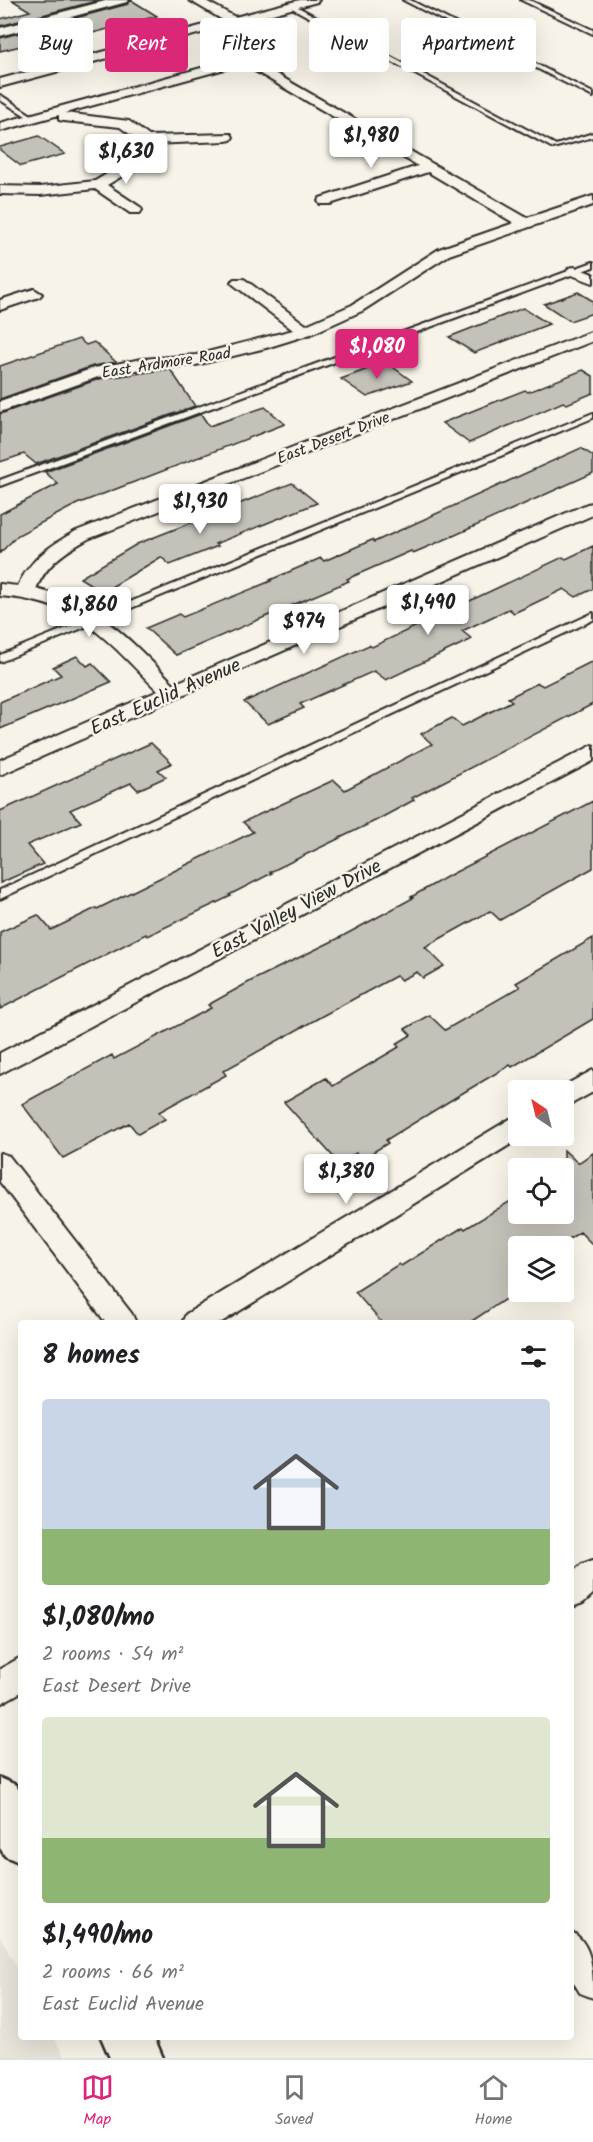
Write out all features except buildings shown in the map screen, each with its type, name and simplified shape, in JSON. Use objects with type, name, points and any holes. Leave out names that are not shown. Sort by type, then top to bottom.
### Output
[{"type":"main road","points":[[0,1801],[18,1834]]},
{"type":"main road","points":[[128,2040],[138,2058]]},
{"type":"street","points":[[0,32],[121,0]]},
{"type":"street","points":[[195,0],[229,18],[286,3],[313,0]]},
{"type":"street","points":[[0,74],[200,25]]},
{"type":"street","points":[[0,83],[200,26]]},
{"type":"street","points":[[0,127],[245,60],[427,168],[525,222]]},
{"type":"street","points":[[33,118],[86,118],[124,124],[146,140],[226,137]]},
{"type":"street","points":[[0,190],[40,191],[98,185],[136,162],[146,140]]},
{"type":"street","points":[[325,201],[427,168]]},
{"type":"street","points":[[98,185],[135,210]]},
{"type":"street","name":"East Ardmore Road","points":[[0,407],[94,374],[142,364],[196,360],[260,345],[305,331],[357,308],[444,252],[593,200]]},
{"type":"street","points":[[574,271],[593,279]]},
{"type":"street","points":[[239,282],[305,331]]},
{"type":"street","points":[[0,305],[34,294]]},
{"type":"street","name":"East Desert Drive","points":[[26,590],[39,563],[60,547],[82,535],[593,336]]},
{"type":"street","name":"East Euclid Avenue","points":[[0,768],[593,508]]},
{"type":"street","points":[[0,590],[26,590],[74,605],[96,619],[171,693]]},
{"type":"street","name":"East Valley View Drive","points":[[0,1064],[593,752]]},
{"type":"street","points":[[574,1092],[593,1080]]},
{"type":"street","points":[[201,1320],[508,1133]]},
{"type":"street","points":[[0,1163],[120,1320]]},
{"type":"street","points":[[574,1590],[593,1575]]},
{"type":"street","points":[[0,1688],[18,1675]]},
{"type":"street","points":[[574,1953],[593,1980]]},
{"type":"lane","points":[[406,0],[593,95]]},
{"type":"lane","points":[[524,0],[593,32]]},
{"type":"lane","points":[[286,3],[555,147],[593,135]]},
{"type":"lane","points":[[2,101],[33,118]]},
{"type":"lane","points":[[0,483],[593,264]]},
{"type":"lane","points":[[0,659],[593,415]]},
{"type":"lane","points":[[0,895],[593,616]]},
{"type":"shaded area","points":[[0,1936],[18,1969],[18,2040],[56,2040],[65,2058],[0,2058]]}]
